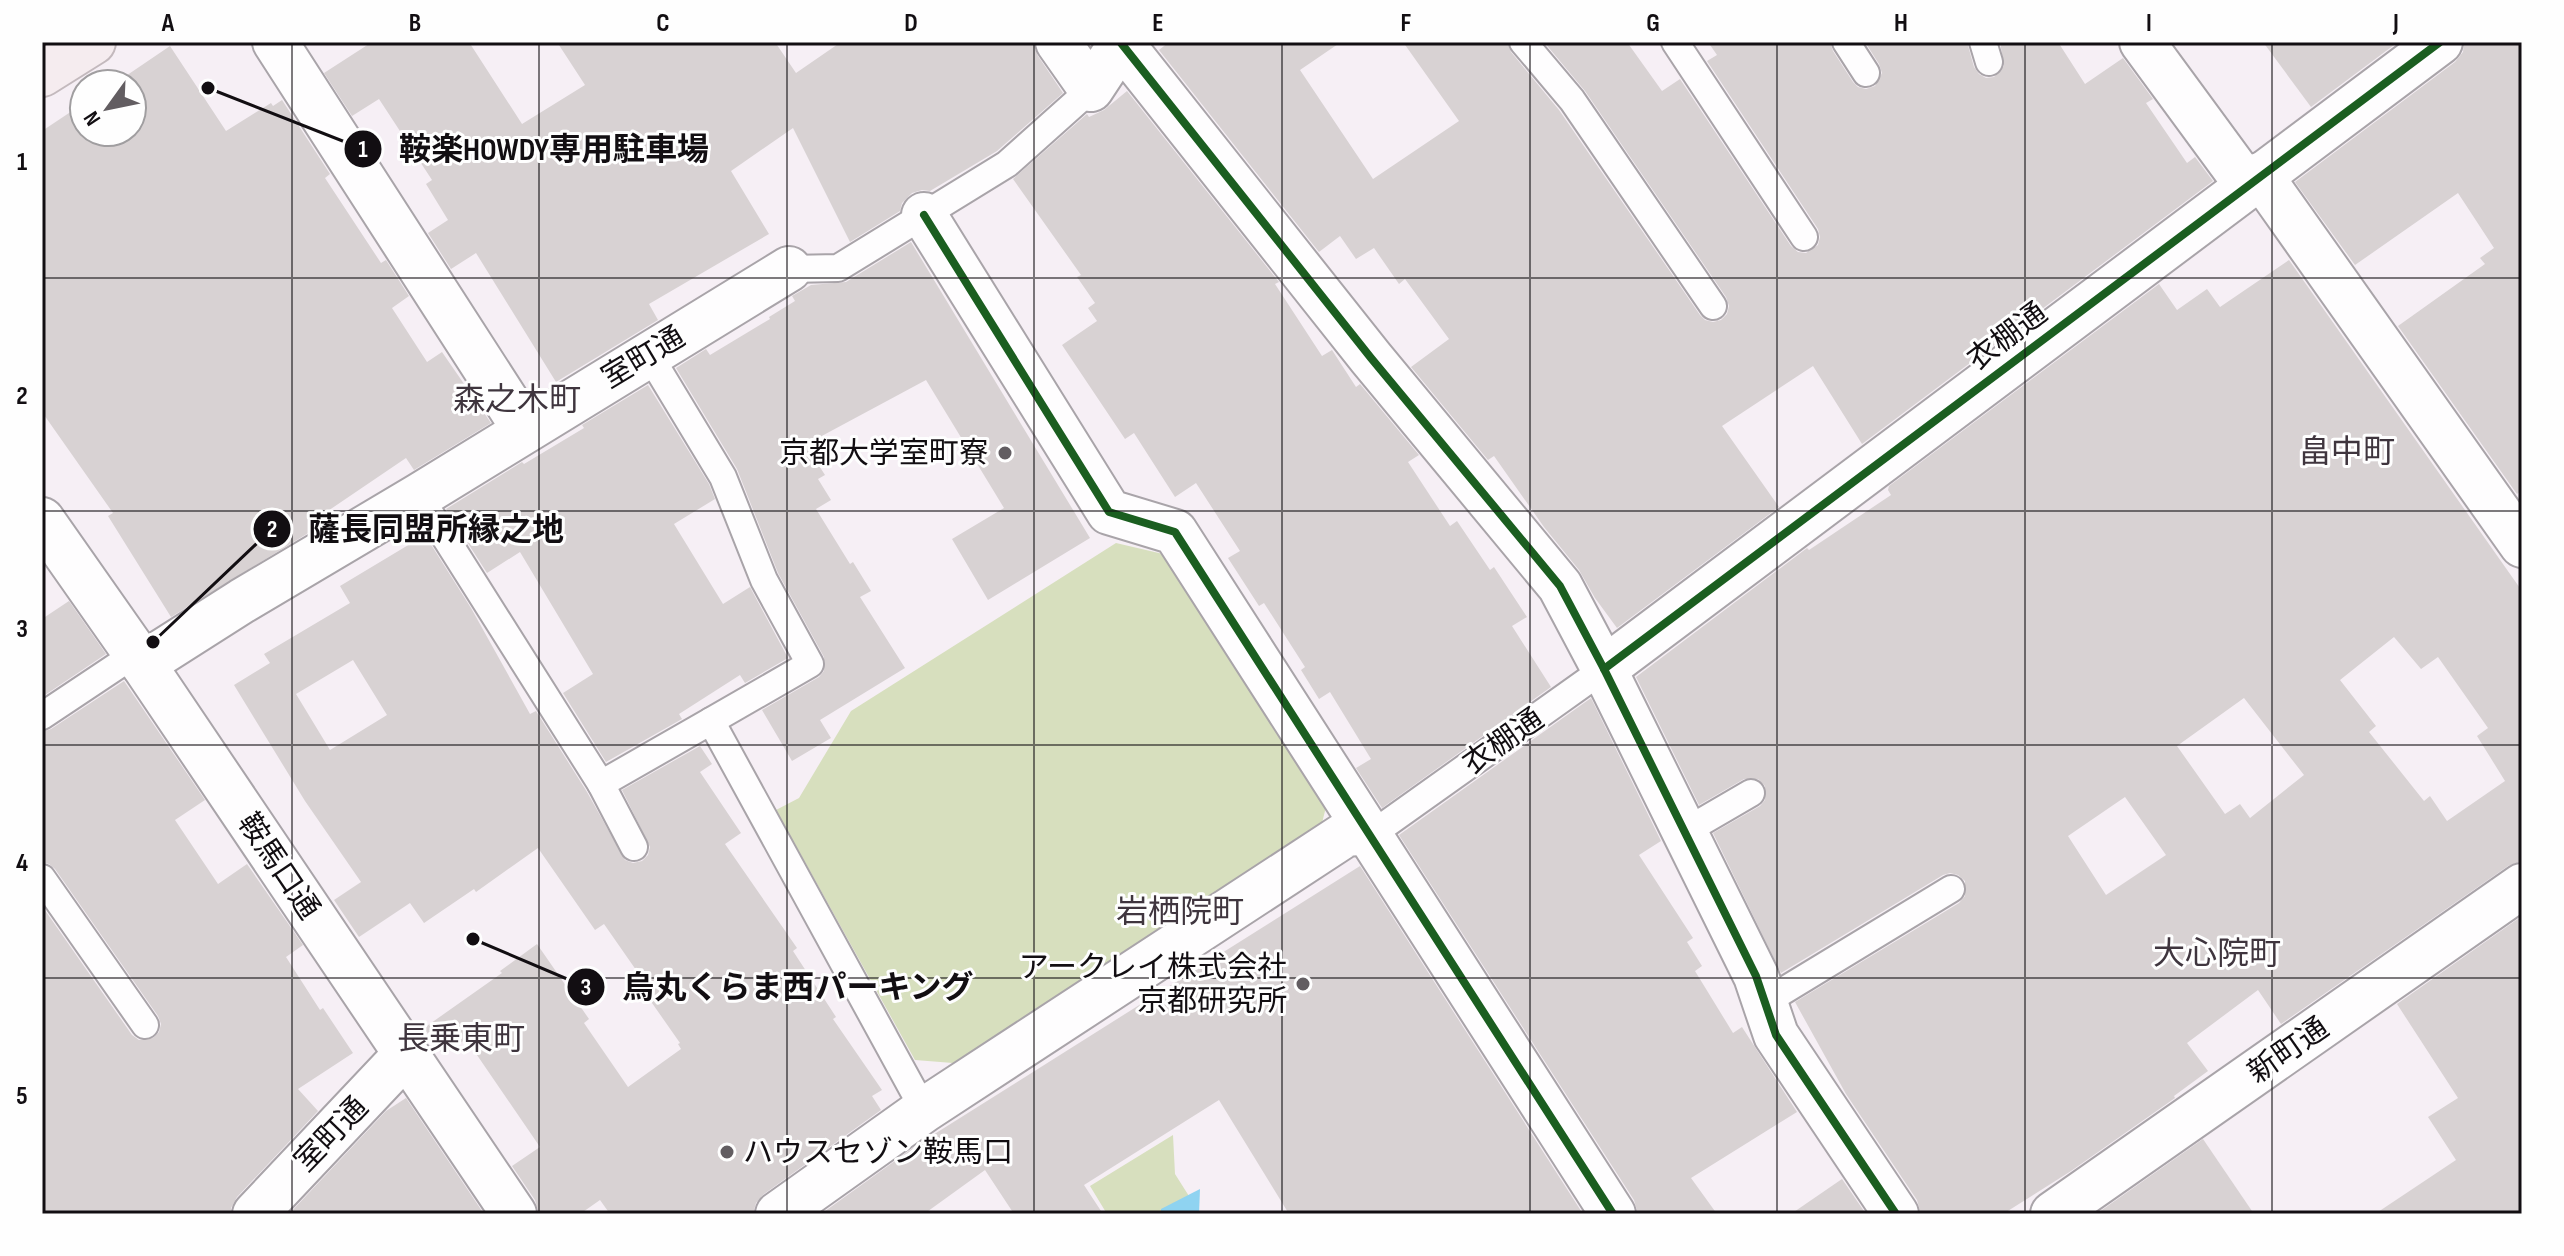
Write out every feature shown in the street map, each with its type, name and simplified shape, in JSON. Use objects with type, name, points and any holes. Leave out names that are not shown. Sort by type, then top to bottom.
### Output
[{"type":"highway","points":[[42,74],[93,42]]},
{"type":"street","points":[[275,42],[525,430]]},
{"type":"street","points":[[1058,42],[1091,89]]},
{"type":"street","points":[[1122,42],[1371,358],[1560,586],[1756,976],[1776,1035],[1896,1214]]},
{"type":"street","name":"室町通","points":[[1091,89],[1122,42]]},
{"type":"street","points":[[2142,42],[2253,180],[2522,545]]},
{"type":"street","name":"衣棚通","points":[[1604,669],[2440,42]]},
{"type":"street","points":[[924,215],[1109,512],[1175,532],[1613,1214]]},
{"type":"street","name":"室町通","points":[[139,659],[419,496],[789,269]]},
{"type":"street","name":"鞍馬口通","points":[[42,520],[57,574],[139,659],[514,1214]]},
{"type":"street","name":"衣棚通","points":[[778,1214],[924,1110],[1346,834],[1368,832]]},
{"type":"street","name":"新町通","points":[[2053,1214],[2522,886]]},
{"type":"street","name":"室町通","points":[[255,1214],[406,1054]]},
{"type":"lane","points":[[1523,42],[1572,100],[1713,306]]},
{"type":"lane","points":[[1675,42],[1748,130],[1804,237]]},
{"type":"lane","points":[[1846,42],[1866,73]]},
{"type":"lane","name":"室町通","points":[[789,269],[838,268],[1007,164],[1091,89]]},
{"type":"lane","points":[[601,784],[810,664],[764,580],[723,477],[648,353]]},
{"type":"lane","points":[[419,496],[601,784],[634,847]]},
{"type":"lane","points":[[42,716],[139,659]]},
{"type":"lane","name":"衣棚通","points":[[1368,832],[1382,827],[1604,669]]},
{"type":"lane","points":[[711,721],[924,1110]]},
{"type":"lane","points":[[1684,832],[1751,793]]},
{"type":"lane","points":[[42,878],[145,1025]]},
{"type":"lane","points":[[1765,1002],[1951,889]]},
{"type":"green space","points":[[1116,543],[1163,554],[1326,807],[1321,827],[953,1063],[915,1060],[776,810],[799,798],[851,711]]},
{"type":"green space","points":[[1173,1135],[1175,1174],[1194,1204],[1187,1214],[1107,1214],[1090,1186]]},
{"type":"water","points":[[1200,1189],[1199,1214],[1161,1214],[1161,1209]]},
{"type":"building","points":[[372,42],[469,42],[522,124],[585,85],[557,42],[775,42],[796,73],[841,42],[1033,42],[1038,56],[1063,93],[997,151],[930,191],[912,193],[902,203],[900,211],[850,242],[793,128],[731,171],[769,234],[649,304],[658,320],[556,382],[476,253],[451,269],[428,233],[448,220],[426,184],[432,180],[379,99],[352,116],[324,73]]},
{"type":"building","points":[[1169,42],[1341,42],[1300,70],[1373,179],[1459,121],[1403,42],[1507,42],[1511,52],[1559,110],[1700,315],[1713,322],[1727,314],[1729,306],[1726,297],[1585,91],[1544,42],[1627,42],[1662,91],[1680,79],[1791,246],[1798,252],[1806,253],[1818,245],[1818,229],[1707,61],[1717,55],[1708,42],[1830,42],[1853,82],[1866,89],[1875,86],[1882,73],[1865,42],[1967,42],[1974,67],[1986,78],[1994,77],[2004,66],[2000,42],[2058,42],[2085,84],[2123,58],[2153,99],[2146,103],[2187,163],[2195,157],[2213,181],[1862,444],[1813,366],[1722,426],[1779,507],[1617,628],[1579,570],[1494,456],[1488,460],[1411,367],[1449,339],[1405,279],[1399,284],[1374,248],[1356,259],[1340,236],[1319,252],[1159,50]]},
{"type":"building","points":[[2263,42],[2398,42],[2311,107]]},
{"type":"building","points":[[2464,42],[2522,42],[2522,490],[2517,494],[2398,326],[2485,264],[2480,258],[2494,248],[2458,193],[2355,265],[2295,182],[2455,62],[2463,52]]},
{"type":"building","points":[[170,46],[226,131],[271,103],[273,106],[282,100],[330,174],[325,178],[381,263],[386,260],[409,296],[392,308],[427,362],[442,352],[491,423],[414,470],[406,458],[319,517],[323,524],[171,617],[108,516],[113,513],[42,412],[42,131],[68,114],[68,148],[148,148],[148,68],[138,68]]},
{"type":"building","points":[[1127,91],[1279,282],[1275,284],[1322,356],[1332,350],[1356,387],[1360,384],[1419,455],[1408,462],[1450,526],[1457,521],[1490,570],[1494,567],[1527,617],[1512,626],[1551,687],[1382,808],[1356,768],[1371,759],[1330,692],[1319,699],[1301,670],[1305,667],[1264,603],[1259,606],[1228,558],[1240,551],[1196,483],[1175,497],[1134,433],[1125,439],[1062,345],[1097,321],[1088,308],[1095,303],[1077,277],[1081,275],[1013,179],[1087,114],[1089,117],[1104,110]]},
{"type":"building","points":[[911,242],[1090,538],[988,600],[952,539],[1004,508],[926,380],[818,438],[826,450],[814,458],[825,475],[818,479],[831,500],[816,509],[850,564],[853,562],[871,591],[860,597],[905,668],[820,720],[831,738],[792,761],[762,710],[819,677],[824,671],[824,657],[778,573],[737,469],[676,368],[706,349],[710,355],[770,319],[795,301],[792,296],[811,285],[846,282]]},
{"type":"building","points":[[2289,260],[2522,591],[2522,861],[2508,866],[2281,1024],[2258,990],[2187,1043],[2208,1071],[2071,1171],[2003,1214],[1921,1214],[1917,1200],[1846,1094],[1795,1002],[1959,903],[1965,896],[1965,881],[1958,875],[1943,875],[1781,973],[1713,833],[1760,806],[1765,800],[1765,786],[1758,779],[1744,779],[1699,805],[1636,677],[1807,548],[1809,550],[1891,495],[1889,486],[2159,284],[2177,310],[2207,289],[2220,307]],"holes":[[[2394,637],[2421,669],[2438,657],[2488,728],[2477,736],[2505,781],[2447,821],[2430,796],[2424,801],[2369,732],[2376,726],[2340,680]],[[2244,698],[2304,775],[2250,818],[2240,804],[2225,814],[2177,746]],[[2125,797],[2166,855],[2106,895],[2068,836]]]},
{"type":"building","points":[[648,385],[709,484],[715,499],[674,524],[723,604],[750,587],[788,658],[745,683],[740,675],[679,714],[682,719],[606,762],[563,693],[593,674],[520,552],[487,573],[446,509],[584,428],[582,425]]},
{"type":"building","points":[[425,535],[471,608],[530,714],[536,711],[625,860],[633,863],[642,861],[650,847],[622,790],[700,746],[712,764],[700,772],[741,833],[725,844],[797,948],[793,951],[836,1017],[833,1019],[882,1090],[872,1096],[881,1110],[764,1194],[756,1203],[753,1214],[610,1214],[600,1200],[580,1214],[539,1214],[535,1200],[512,1166],[540,1147],[466,1039],[443,1055],[424,1028],[537,944],[589,1019],[584,1023],[628,1087],[681,1049],[680,1043],[645,993],[650,990],[604,924],[595,930],[538,848],[476,892],[474,889],[424,923],[410,903],[359,937],[334,900],[361,882],[305,801],[234,685],[270,663],[264,654],[350,603],[340,586]],"holes":[[[353,660],[387,715],[330,750],[296,694]]]},
{"type":"building","points":[[69,601],[106,654],[42,697],[42,619]]},
{"type":"building","points":[[124,681],[205,800],[175,820],[218,884],[247,864],[303,945],[286,957],[320,1010],[323,1008],[353,1053],[298,1089],[318,1111],[237,1197],[231,1214],[42,1214],[42,906],[132,1035],[139,1040],[153,1038],[161,1024],[55,869],[42,862],[42,732]]},
{"type":"building","points":[[1591,698],[1661,841],[1639,855],[1693,938],[1687,942],[1702,966],[1695,971],[1733,1033],[1742,1027],[1797,1112],[1691,1178],[1717,1214],[1638,1214],[1634,1200],[1399,835]]},
{"type":"building","name":"アークレイ株式会社 京都研究所","points":[[1360,866],[1583,1214],[1289,1214],[1219,1100],[1084,1185],[1103,1214],[1014,1214],[985,1170],[924,1214],[821,1214],[917,1145]]},
{"type":"building","points":[[2522,916],[2522,1214],[2375,1214],[2456,1160],[2428,1117],[2458,1098],[2397,1004]]},
{"type":"building","points":[[406,1098],[484,1214],[289,1214],[386,1111]]},
{"type":"building","points":[[2203,1139],[2254,1214],[2100,1214],[2099,1212]]},
{"type":"building","points":[[1842,1179],[1866,1214],[1791,1214]]},
{"type":"cycle path","points":[[1604,669],[2440,42]]},
{"type":"cycle path","points":[[1121,43],[1371,358],[1560,586],[1756,976],[1776,1035],[1896,1214]]},
{"type":"cycle path","points":[[924,215],[1109,512],[1175,532],[1613,1214]]},
{"type":"place","name":"鞍楽HOWDY専用駐車場","points":[[208,88]]},
{"type":"place","name":"京都大学室町寮","points":[[1005,453]]},
{"type":"place","name":"薩長同盟所縁之地","points":[[153,642]]},
{"type":"place","name":"烏丸くらま西パーキング","points":[[473,939]]},
{"type":"place","name":"アークレイ株式会社 京都研究所","points":[[1303,984]]},
{"type":"place","name":"ハウスセゾン鞍馬口","points":[[727,1152]]},
{"type":"district","name":"森之木町","points":[[517,399]]},
{"type":"district","name":"畠中町","points":[[2347,451]]},
{"type":"district","name":"岩栖院町","points":[[1180,911]]},
{"type":"district","name":"大心院町","points":[[2217,953]]},
{"type":"district","name":"長乗東町","points":[[461,1038]]}]
